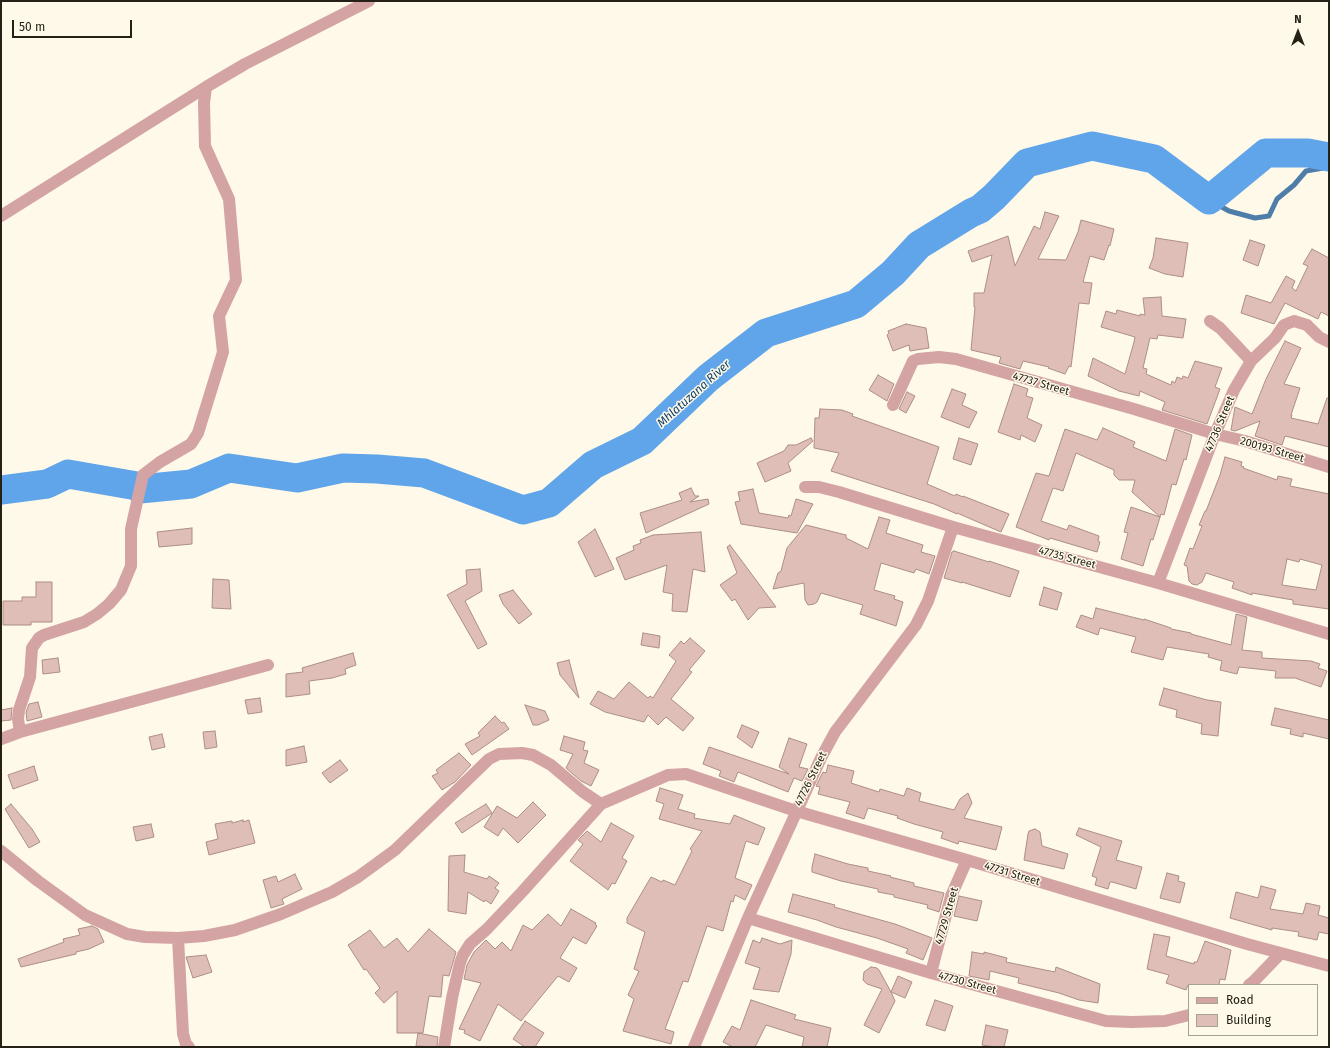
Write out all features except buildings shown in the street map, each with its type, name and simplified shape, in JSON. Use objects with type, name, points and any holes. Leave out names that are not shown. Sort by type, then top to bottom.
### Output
[{"type":"street","points":[[1,216],[206,87],[252,61],[369,1]]},
{"type":"street","points":[[20,732],[18,719],[19,710],[30,676],[32,648],[39,638],[44,635],[84,622],[97,614],[109,604],[121,590],[131,566],[132,529],[143,475],[160,462],[191,444],[198,433],[223,352],[219,316],[236,280],[229,199],[206,146],[204,103],[206,87]]},
{"type":"street","points":[[1210,320],[1220,328],[1251,360]]},
{"type":"street","name":"47736 Street","points":[[1158,583],[1215,434],[1234,390],[1251,360],[1275,338],[1284,325],[1294,321],[1307,325],[1319,337],[1329,342]]},
{"type":"street","name":"47737 Street","points":[[893,405],[913,360],[939,357],[956,359],[1134,409],[1215,434]]},
{"type":"street","name":"200193 Street","points":[[1215,434],[1245,441],[1329,467]]},
{"type":"street","name":"47735 Street","points":[[805,487],[819,487],[839,492],[953,527],[1158,583],[1329,634]]},
{"type":"street","name":"47726 Street","points":[[694,1047],[748,918],[821,758],[835,732],[916,625],[928,601],[953,527]]},
{"type":"street","points":[[1,739],[20,732],[268,665]]},
{"type":"street","points":[[1,851],[38,882],[86,915],[127,934],[145,937],[178,938],[204,936],[235,930],[281,914],[332,892],[358,877],[396,850],[489,759],[500,754],[522,753],[532,755],[551,765],[583,792],[601,804],[522,892],[470,944],[463,955],[452,998],[444,1047]]},
{"type":"street","name":"47731 Street","points":[[601,804],[668,775],[686,774],[796,811],[1329,966]]},
{"type":"street","name":"47729 Street","points":[[931,973],[951,896],[967,860]]},
{"type":"street","name":"47730 Street","points":[[748,918],[931,973],[1106,1021],[1165,1021],[1188,1015]]},
{"type":"street","points":[[178,938],[183,1034],[186,1044],[189,1047]]},
{"type":"street","points":[[1250,984],[1281,953]]},
{"type":"waterway","name":"Mhlatuzana River","points":[[1,490],[47,484],[68,474],[137,486],[140,489],[191,484],[229,468],[297,478],[343,468],[377,469],[424,473],[523,510],[549,503],[593,465],[642,441],[708,378],[766,333],[856,304],[893,273],[919,245],[980,209],[994,197],[1027,163],[1092,146],[1154,159],[1209,200],[1266,153],[1308,153],[1329,157]]},
{"type":"waterway","points":[[1209,200],[1229,211],[1255,218],[1269,216],[1277,199],[1294,185],[1306,171],[1329,167]]}]
